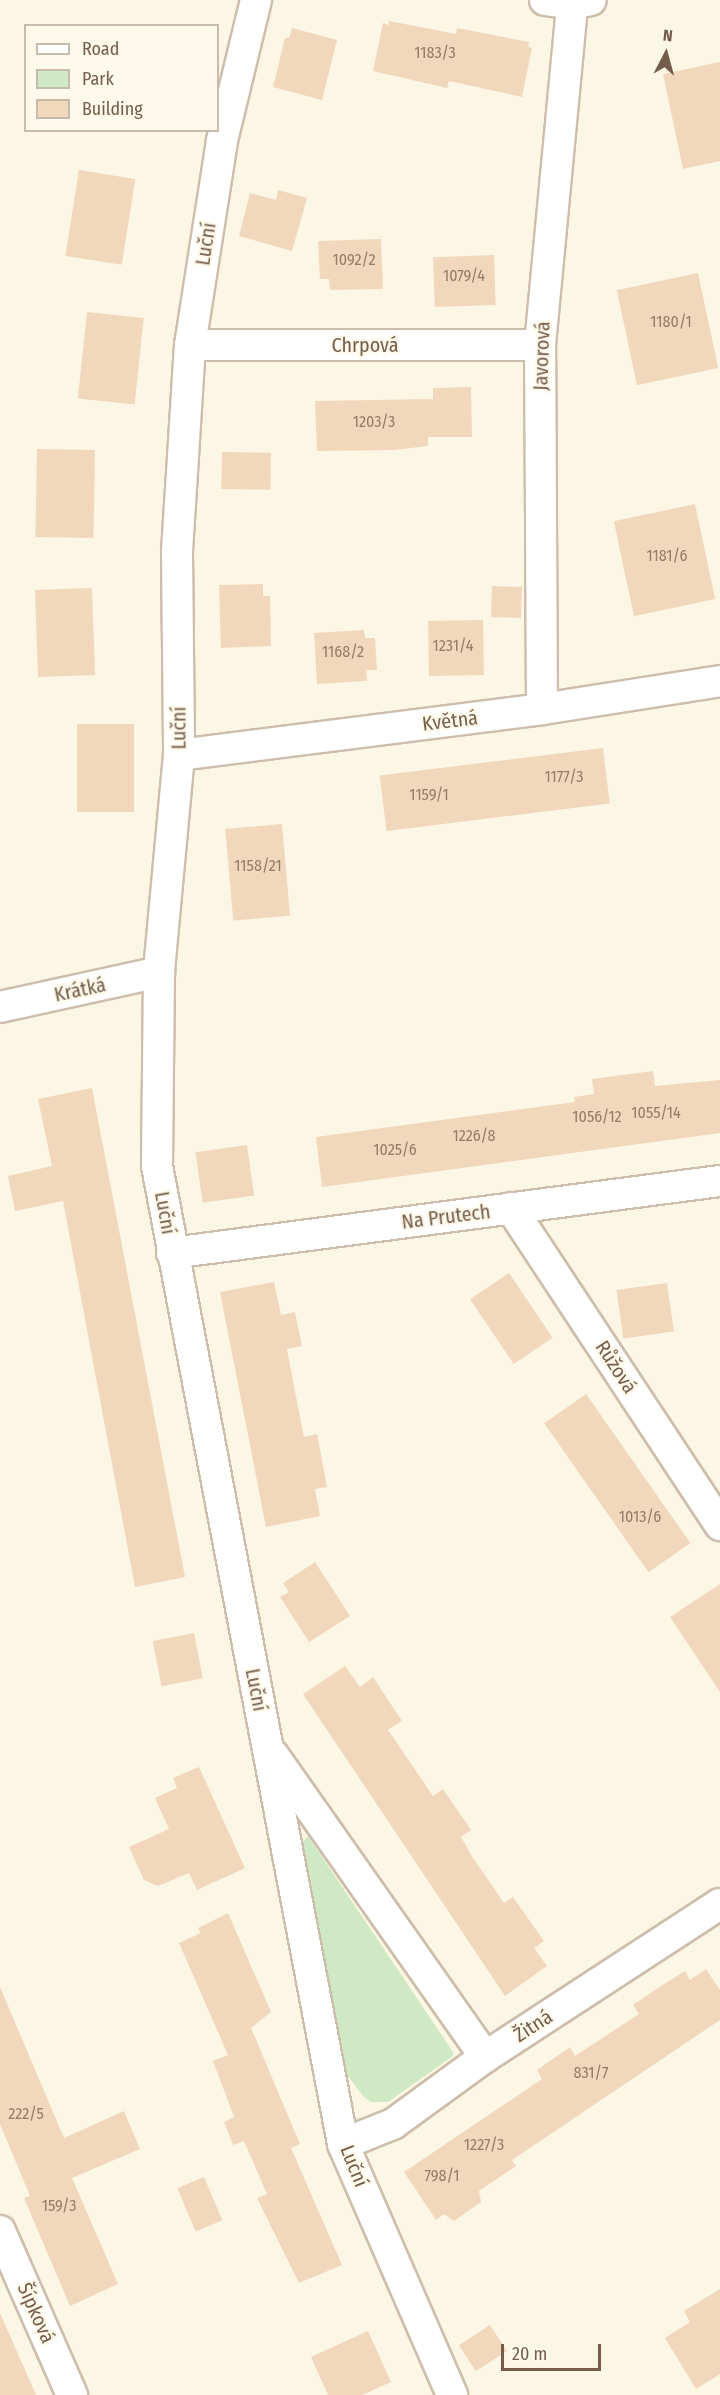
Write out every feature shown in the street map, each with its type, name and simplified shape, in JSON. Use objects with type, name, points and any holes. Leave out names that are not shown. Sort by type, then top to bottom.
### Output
[{"type":"street","name":"Luční","points":[[256,0],[222,141],[190,345],[177,553],[179,755],[159,972],[154,1130],[172,1253],[343,2144],[452,2395]]},
{"type":"street","name":"Javorová","points":[[542,709],[540,345],[569,1]]},
{"type":"street","name":"Chrpová","points":[[190,345],[540,345]]},
{"type":"street","name":"Květná","points":[[179,755],[542,709],[720,681]]},
{"type":"street","name":"Krátká","points":[[0,1007],[159,972]]},
{"type":"street","name":"Na Prutech","points":[[172,1253],[720,1181]]},
{"type":"street","name":"Růžová","points":[[511,1209],[720,1525]]},
{"type":"street","points":[[267,1747],[485,2057]]},
{"type":"street","name":"Žitná","points":[[343,2144],[393,2124],[485,2057],[720,1904]]},
{"type":"street","name":"Šípková","points":[[0,2231],[72,2395]]},
{"type":"green space","points":[[308,1836],[453,2052],[453,2056],[388,2102],[371,2102],[363,2096],[347,2075],[303,1842]]},
{"type":"building","points":[[389,21],[456,34],[457,28],[529,42],[528,47],[532,48],[522,97],[449,81],[447,88],[373,71],[383,23],[389,25]]},
{"type":"building","points":[[292,28],[337,40],[322,100],[273,87],[285,38],[289,38]]},
{"type":"building","points":[[720,62],[720,161],[683,169],[663,74]]},
{"type":"building","points":[[79,170],[135,179],[122,265],[65,256]]},
{"type":"building","points":[[278,190],[307,198],[292,251],[239,236],[250,193],[276,200]]},
{"type":"building","points":[[381,239],[383,289],[330,290],[329,279],[320,279],[318,241]]},
{"type":"building","points":[[494,255],[496,305],[435,307],[433,257]]},
{"type":"building","points":[[698,273],[718,368],[637,385],[617,290]]},
{"type":"building","points":[[87,312],[144,318],[135,404],[78,399]]},
{"type":"building","points":[[471,387],[472,437],[428,437],[428,446],[394,450],[317,451],[315,401],[433,399],[433,388]]},
{"type":"building","points":[[37,449],[95,450],[93,538],[35,537]]},
{"type":"building","points":[[222,452],[271,453],[270,490],[221,489]]},
{"type":"building","points":[[695,504],[715,599],[634,616],[614,521]]},
{"type":"building","points":[[263,584],[263,596],[270,596],[271,646],[221,648],[219,585]]},
{"type":"building","points":[[492,586],[522,587],[521,618],[491,617]]},
{"type":"building","points":[[92,588],[95,675],[38,677],[35,590]]},
{"type":"building","points":[[483,620],[484,675],[429,676],[428,621]]},
{"type":"building","points":[[364,630],[365,638],[375,638],[377,670],[366,670],[367,681],[317,684],[314,633]]},
{"type":"building","points":[[77,724],[134,724],[134,812],[77,812]]},
{"type":"building","points":[[603,748],[610,804],[387,831],[380,775]]},
{"type":"building","points":[[282,824],[290,916],[233,921],[225,829]]},
{"type":"building","points":[[653,1071],[655,1086],[720,1080],[720,1133],[322,1187],[316,1137],[575,1102],[574,1097],[594,1094],[592,1079]]},
{"type":"building","points":[[92,1088],[185,1577],[135,1587],[63,1201],[15,1211],[8,1176],[52,1166],[38,1099]]},
{"type":"building","points":[[247,1145],[254,1196],[203,1203],[196,1152]]},
{"type":"building","points":[[509,1273],[553,1338],[514,1364],[470,1299]]},
{"type":"building","points":[[274,1282],[281,1315],[295,1312],[302,1346],[287,1349],[304,1437],[317,1434],[327,1487],[315,1489],[320,1516],[266,1527],[220,1292]]},
{"type":"building","points":[[667,1283],[674,1332],[623,1339],[616,1290]]},
{"type":"building","points":[[586,1394],[690,1543],[649,1572],[544,1423]]},
{"type":"building","points":[[315,1562],[350,1616],[309,1642],[280,1597],[289,1592],[283,1583]]},
{"type":"building","points":[[720,1584],[720,1692],[670,1617]]},
{"type":"building","points":[[194,1633],[203,1678],[162,1686],[153,1641]]},
{"type":"building","points":[[345,1666],[360,1687],[373,1677],[402,1721],[388,1730],[433,1796],[443,1789],[471,1830],[461,1837],[504,1903],[513,1897],[544,1941],[534,1948],[547,1966],[505,1996],[303,1694]]},
{"type":"building","points":[[199,1767],[245,1868],[197,1890],[189,1873],[158,1886],[144,1880],[129,1847],[169,1829],[155,1798],[177,1788],[173,1778]]},
{"type":"building","points":[[228,1913],[271,2012],[251,2028],[300,2144],[291,2148],[342,2265],[299,2283],[257,2198],[267,2194],[244,2141],[233,2145],[224,2122],[234,2117],[213,2061],[228,2055],[179,1943],[201,1933],[198,1928]]},
{"type":"building","points":[[706,1969],[720,1990],[720,2020],[512,2160],[516,2166],[479,2191],[481,2202],[454,2221],[444,2214],[436,2220],[404,2172],[542,2079],[537,2070],[570,2047],[575,2056],[639,2014],[633,2005],[661,1986],[685,1971],[690,1980]]},
{"type":"building","points":[[0,1987],[64,2138],[124,2111],[140,2149],[72,2178],[118,2284],[70,2306],[24,2198],[30,2196],[0,2124]]},
{"type":"building","points":[[204,2177],[222,2220],[196,2232],[177,2188]]},
{"type":"building","points":[[720,2289],[720,2374],[696,2389],[665,2338],[690,2322],[684,2311]]},
{"type":"building","points":[[0,2313],[36,2395],[0,2395]]},
{"type":"building","points":[[490,2325],[507,2351],[476,2371],[459,2345]]},
{"type":"building","points":[[368,2331],[391,2382],[362,2395],[328,2395],[311,2357]]}]
